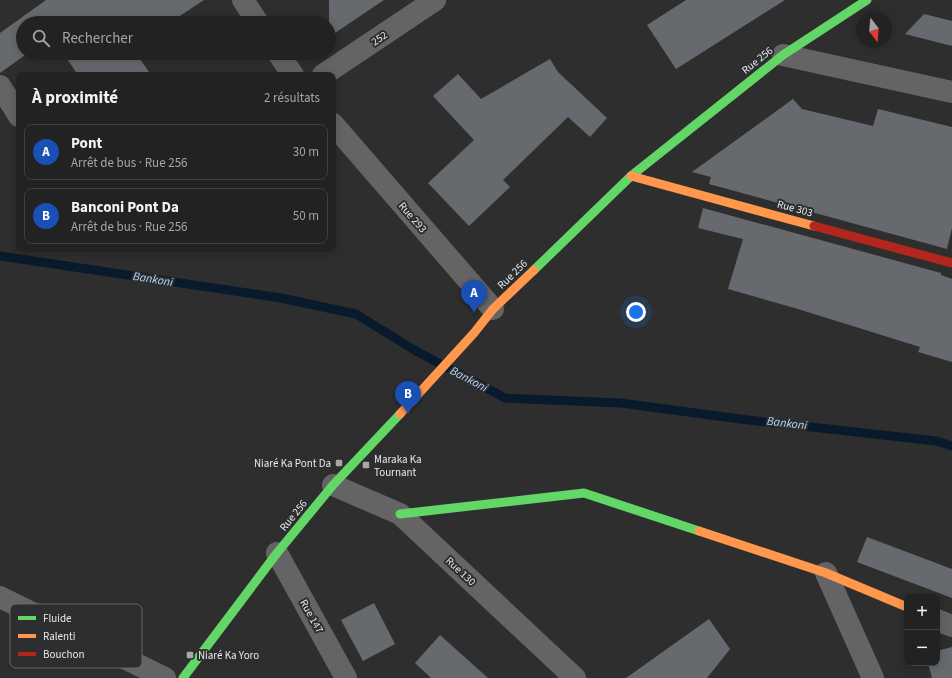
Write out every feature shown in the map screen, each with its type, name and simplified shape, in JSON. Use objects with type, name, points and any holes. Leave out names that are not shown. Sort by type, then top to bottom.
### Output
[{"type":"street","points":[[243,0],[253,16]]},
{"type":"street","name":"252","points":[[327,72],[435,0]]},
{"type":"street","name":"Rue 256","points":[[182,678],[277,554],[333,485],[413,401],[474,333],[493,309],[631,176],[783,55],[867,0]]},
{"type":"street","points":[[783,55],[952,92]]},
{"type":"street","points":[[283,60],[291,72]]},
{"type":"street","points":[[0,86],[16,111]]},
{"type":"street","name":"Rue 293","points":[[336,127],[493,309]]},
{"type":"street","name":"Rue 303","points":[[631,176],[952,263]]},
{"type":"street","name":"Rue 130","points":[[333,485],[400,514],[575,678]]},
{"type":"street","points":[[400,514],[584,493],[826,573],[904,606]]},
{"type":"street","name":"Rue 147","points":[[277,554],[346,678]]},
{"type":"street","points":[[826,573],[873,678]]},
{"type":"street","points":[[0,597],[14,604]]},
{"type":"street","points":[[940,621],[952,626]]},
{"type":"street","points":[[142,667],[164,678]]},
{"type":"building","points":[[46,0],[204,0],[180,16],[24,16]]},
{"type":"building","points":[[329,0],[384,0],[336,32],[336,16],[329,16]]},
{"type":"building","points":[[686,0],[785,0],[676,69],[647,25]]},
{"type":"building","points":[[924,14],[952,21],[952,46],[905,34]]},
{"type":"building","points":[[16,22],[16,60],[18,60],[0,73],[0,33]]},
{"type":"building","points":[[550,59],[558,72],[607,118],[590,137],[568,117],[503,180],[510,187],[469,226],[428,183],[474,140],[433,96],[458,74],[481,99]]},
{"type":"building","points":[[68,60],[141,60],[149,72],[76,72]]},
{"type":"building","points":[[793,99],[802,109],[873,126],[878,109],[952,127],[952,228],[947,249],[709,184],[711,177],[692,172]]},
{"type":"building","points":[[703,208],[941,273],[941,275],[952,279],[952,362],[918,352],[920,347],[728,289],[743,239],[698,228]]},
{"type":"building","points":[[867,537],[952,569],[952,598],[857,562]]},
{"type":"building","points":[[374,603],[395,644],[363,661],[341,620]]},
{"type":"building","points":[[709,619],[730,649],[707,678],[626,678]]},
{"type":"building","points":[[440,635],[488,678],[431,678],[415,663]]},
{"type":"building","points":[[952,647],[952,678],[932,678],[929,666],[940,666],[940,650]]},
{"type":"waterway","name":"Bankoni","points":[[0,256],[281,298],[356,314],[416,351],[505,398],[621,403],[740,419],[936,441],[952,446]]},
{"type":"traffic: fast","points":[[534,270],[631,176],[783,55],[867,0]]},
{"type":"traffic: fast","points":[[183,678],[277,553],[333,485],[400,414]]},
{"type":"traffic: fast","points":[[400,514],[584,493],[699,531]]},
{"type":"traffic: slow","points":[[631,176],[814,226]]},
{"type":"traffic: slow","points":[[400,414],[474,333],[493,309],[534,270]]},
{"type":"traffic: slow","points":[[699,531],[826,573],[904,606]]},
{"type":"traffic: jam","points":[[814,226],[952,263]]},
{"type":"place","name":"Pont","points":[[474,313]]},
{"type":"place","name":"Banconi Pont Da","points":[[408,414]]},
{"type":"place","name":"Niaré Ka Pont Da","points":[[339,463]]},
{"type":"place","name":"Maraka Ka Tournant","points":[[366,465]]},
{"type":"place","name":"Niaré Ka Yoro","points":[[190,655]]}]
